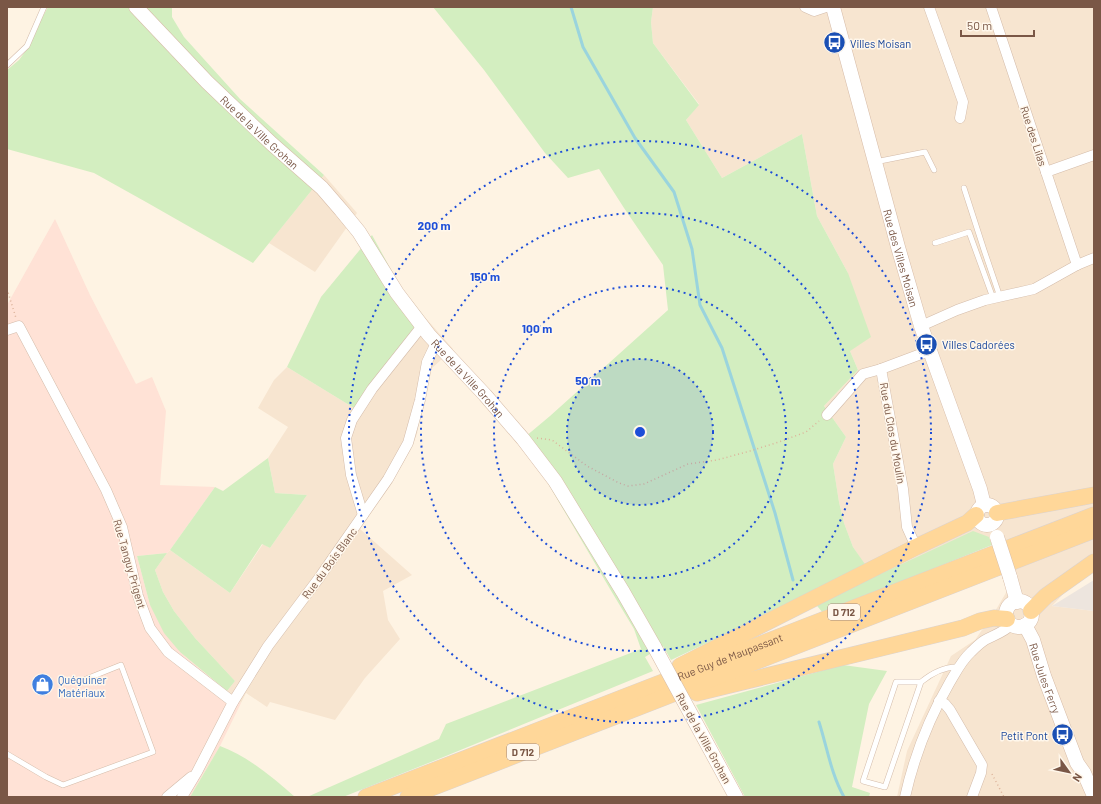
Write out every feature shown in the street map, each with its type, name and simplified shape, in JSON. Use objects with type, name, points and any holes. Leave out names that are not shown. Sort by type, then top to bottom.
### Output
[{"type":"main road","points":[[594,709],[916,547],[987,514],[1094,495]]},
{"type":"main road","name":"Rue Guy de Maupassant","points":[[366,797],[1094,515]]},
{"type":"main road","name":"Rue Guy de Maupassant","points":[[408,797],[1094,530]]},
{"type":"main road","points":[[639,707],[963,628],[980,621],[994,618],[1019,620],[1046,596],[1094,562]]},
{"type":"street","name":"Rue de la Ville Grohan","points":[[136,7],[208,82],[272,144],[327,194],[359,232],[397,293],[422,326],[436,343],[486,395],[523,439],[555,481],[623,592],[736,797]]},
{"type":"street","points":[[805,7],[814,11],[826,7]]},
{"type":"street","name":"Rue des Villes Moisan","points":[[833,7],[921,326],[980,488],[987,514],[997,537],[1017,602]]},
{"type":"street","points":[[929,7],[963,102],[960,118]]},
{"type":"street","name":"Rue des Lilas","points":[[991,7],[1077,265]]},
{"type":"street","points":[[1046,172],[1094,155]]},
{"type":"street","points":[[921,326],[957,310],[996,297],[1034,289],[1077,265],[1094,258]]},
{"type":"street","points":[[7,330],[19,326]]},
{"type":"street","name":"Rue Tanguy Prigent","points":[[19,326],[106,490],[122,527],[138,596],[150,628],[168,652],[233,702]]},
{"type":"street","points":[[363,516],[351,474],[346,438],[352,420],[372,388],[422,326]]},
{"type":"street","name":"Rue du Bois Blanc","points":[[182,797],[197,772],[233,702],[268,646],[319,578],[388,479],[408,443],[420,400],[427,362],[436,343]]},
{"type":"street","name":"Rue du Clos du Moulin","points":[[916,547],[907,527],[903,489],[881,369],[929,351]]},
{"type":"street","points":[[827,415],[863,374],[881,369]]},
{"type":"street","points":[[905,797],[915,759],[939,701],[959,667],[970,652],[984,641],[1007,629],[1019,620],[1028,605],[1017,602],[1010,605],[1006,611],[1019,620]]},
{"type":"street","name":"Rue Jules Ferry","points":[[1019,620],[1033,640],[1044,676],[1077,763],[1084,773],[1094,796]]},
{"type":"street","points":[[939,701],[945,704],[950,710],[982,765],[972,797]]},
{"type":"street","name":"Rue du Bois Blanc","points":[[167,797],[197,772]]},
{"type":"lane","points":[[7,65],[27,46],[44,7]]},
{"type":"lane","points":[[875,162],[925,152],[934,170]]},
{"type":"lane","points":[[964,188],[984,250],[996,297]]},
{"type":"lane","points":[[935,244],[969,232],[996,297]]},
{"type":"lane","points":[[7,754],[46,778],[63,785],[153,752],[121,665],[81,682]]},
{"type":"lane","points":[[921,682],[896,682],[863,781],[885,787],[921,682],[930,674],[950,666],[959,667]]},
{"type":"path","points":[[7,289],[19,326]]},
{"type":"path","points":[[523,439],[539,438],[552,440],[587,466],[619,483],[628,486],[644,484],[688,464],[717,460],[779,442],[806,432],[827,415]]},
{"type":"path","points":[[982,769],[989,770],[1004,797]]},
{"type":"shaded area","points":[[653,7],[1094,7],[1094,561],[1052,606],[1094,611],[1094,797],[897,797],[907,751],[951,656],[975,640],[1007,591],[989,537],[873,577],[853,547],[844,523],[833,464],[846,437],[824,406],[858,370],[850,351],[848,273],[817,216],[802,134],[722,178],[686,120],[699,104],[653,43],[651,22]]},
{"type":"shaded area","points":[[324,175],[357,213],[315,272],[269,243]]},
{"type":"shaded area","points":[[55,219],[90,295],[136,384],[152,377],[166,411],[160,485],[215,487],[167,553],[137,556],[150,605],[180,652],[241,703],[220,746],[190,797],[7,797],[7,305]]},
{"type":"shaded area","points":[[423,315],[453,349],[431,369],[428,377],[417,434],[411,449],[390,486],[360,529],[412,575],[383,591],[388,620],[400,639],[365,678],[335,720],[270,702],[267,707],[246,693],[241,703],[227,691],[235,681],[195,638],[174,611],[163,592],[155,570],[170,550],[230,593],[263,544],[270,548],[307,495],[275,493],[268,458],[288,427],[258,408],[274,380],[287,367],[354,408]]},
{"type":"shaded area","points":[[1094,580],[1094,611],[1052,606]]},
{"type":"green space","points":[[48,7],[172,7],[172,17],[184,37],[240,99],[324,175],[253,263],[94,173],[7,149],[7,70],[19,60],[30,45]]},
{"type":"green space","points":[[433,7],[653,7],[651,22],[653,43],[699,105],[686,120],[722,178],[802,134],[817,216],[848,273],[871,337],[850,351],[858,370],[824,406],[846,437],[833,464],[844,523],[853,547],[874,577],[973,531],[989,537],[992,545],[823,613],[808,595],[671,660],[663,646],[645,657],[653,671],[343,797],[307,797],[439,739],[446,724],[641,649],[634,629],[546,480],[519,442],[668,310],[663,265],[599,169],[568,178],[545,153],[484,70]]},
{"type":"green space","points":[[372,235],[400,286],[423,315],[354,408],[287,367],[321,297]]},
{"type":"green space","points":[[268,458],[275,493],[307,495],[270,548],[262,544],[230,593],[170,550],[215,487],[223,491]]},
{"type":"green space","points":[[167,553],[155,570],[163,592],[174,611],[195,638],[235,681],[227,691],[180,652],[164,633],[150,605],[137,556]]},
{"type":"green space","points":[[843,665],[887,671],[869,704],[852,787],[870,793],[869,797],[745,797],[696,705]]},
{"type":"green space","points":[[220,746],[250,762],[269,775],[295,797],[190,797]]},
{"type":"waterway","points":[[571,7],[583,47],[635,138],[674,192],[692,249],[700,305],[722,348],[775,513],[793,580]]},
{"type":"waterway","points":[[819,722],[832,770],[844,797]]},
{"type":"place","name":"Villes Moisan","points":[[834,43]]},
{"type":"place","name":"Villes Cadorées","points":[[926,344]]},
{"type":"place","name":"Quéguiner Matériaux","points":[[43,685]]},
{"type":"place","name":"Petit Pont","points":[[1063,735]]}]
